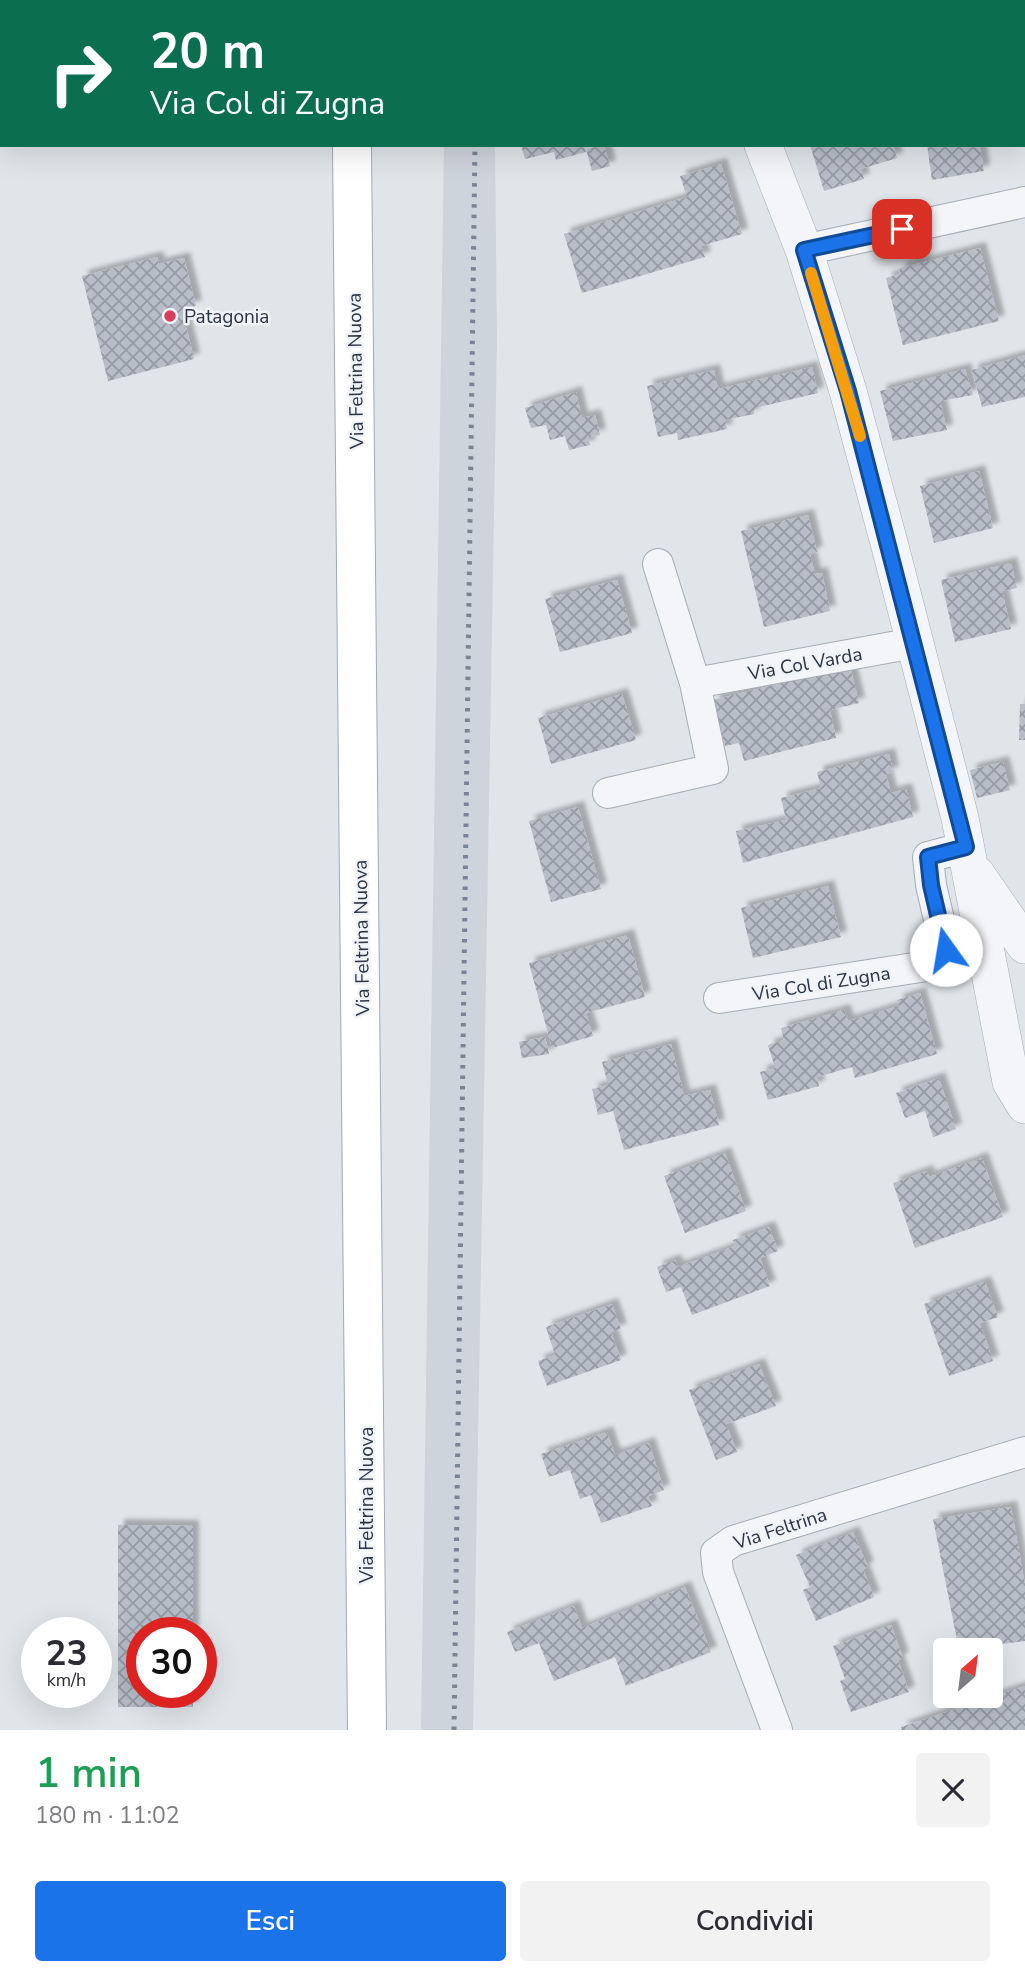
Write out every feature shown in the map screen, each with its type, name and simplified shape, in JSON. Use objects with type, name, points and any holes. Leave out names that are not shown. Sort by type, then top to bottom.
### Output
[{"type":"main road","name":"Via Feltrina Nuova","points":[[352,147],[366,1730]]},
{"type":"street","points":[[764,147],[804,250],[848,391],[967,855],[1011,1082],[1025,1105]]},
{"type":"street","points":[[804,250],[1025,202]]},
{"type":"street","points":[[608,793],[713,769],[695,683],[658,564]]},
{"type":"street","name":"Via Col Varda","points":[[695,683],[914,643]]},
{"type":"street","points":[[967,855],[1014,916],[1025,945]]},
{"type":"street","name":"Via Col di Zugna","points":[[719,998],[940,964],[946,950],[931,885],[928,857],[967,855]]},
{"type":"street","points":[[994,998],[1025,1015]]},
{"type":"street","name":"Via Feltrina","points":[[777,1730],[718,1572],[716,1553],[733,1541],[1025,1452]]},
{"type":"shaded area","points":[[444,147],[495,147],[497,340],[473,1730],[421,1730]]},
{"type":"building","points":[[522,147],[585,147],[586,152],[556,160],[554,152],[525,159]]},
{"type":"building","points":[[605,147],[610,166],[592,171],[586,149]]},
{"type":"building","points":[[811,147],[894,147],[897,158],[861,169],[864,179],[824,191]]},
{"type":"building","points":[[927,147],[980,147],[984,171],[932,180]]},
{"type":"building","points":[[721,164],[742,234],[701,246],[705,257],[582,293],[564,234],[687,197],[680,176]]},
{"type":"building","points":[[980,248],[999,321],[903,345],[886,278],[899,274],[900,268]]},
{"type":"building","points":[[157,257],[159,264],[184,258],[196,306],[182,309],[194,359],[108,381],[82,276]]},
{"type":"building","points":[[1025,355],[1025,397],[982,407],[972,370]]},
{"type":"building","points":[[812,367],[818,393],[755,408],[754,414],[725,420],[727,429],[678,440],[677,433],[658,437],[647,386],[714,370],[718,389]]},
{"type":"building","points":[[965,369],[973,395],[940,401],[947,430],[893,441],[880,391]]},
{"type":"building","points":[[576,392],[582,418],[595,415],[600,435],[588,437],[590,445],[569,450],[565,436],[550,440],[546,425],[531,428],[525,408]]},
{"type":"building","points":[[979,471],[993,528],[934,543],[920,486]]},
{"type":"building","points":[[808,515],[817,552],[810,554],[815,574],[822,573],[830,611],[764,627],[741,531]]},
{"type":"building","points":[[1011,563],[1017,588],[1002,591],[1011,629],[955,642],[941,580]]},
{"type":"building","points":[[617,580],[632,633],[560,652],[545,599]]},
{"type":"building","points":[[850,666],[859,703],[830,710],[836,738],[744,761],[739,743],[725,746],[713,700]]},
{"type":"building","points":[[622,694],[636,740],[551,764],[538,718]]},
{"type":"building","points":[[1020,704],[1025,704],[1025,740],[1019,740]]},
{"type":"building","points":[[889,754],[893,772],[886,774],[891,793],[906,789],[913,817],[743,863],[736,831],[786,820],[781,798],[821,788],[817,772]]},
{"type":"building","points":[[1003,762],[1010,790],[977,798],[970,770]]},
{"type":"building","points":[[578,807],[601,889],[551,902],[529,821]]},
{"type":"building","points":[[828,886],[841,937],[753,958],[741,908]]},
{"type":"building","points":[[628,935],[645,997],[586,1013],[593,1036],[552,1048],[529,963]]},
{"type":"building","points":[[920,993],[937,1054],[855,1078],[852,1067],[817,1077],[819,1086],[768,1100],[760,1072],[775,1068],[768,1045],[784,1040],[781,1028],[844,1010],[848,1021],[899,1006],[897,1000]]},
{"type":"building","points":[[545,1037],[549,1054],[522,1058],[519,1042]]},
{"type":"building","points":[[671,1044],[684,1096],[710,1090],[719,1125],[624,1150],[613,1111],[598,1115],[592,1089],[608,1085],[602,1062]]},
{"type":"building","points":[[939,1078],[956,1129],[933,1137],[925,1111],[905,1118],[896,1093]]},
{"type":"building","points":[[725,1153],[746,1211],[685,1233],[664,1176]]},
{"type":"building","points":[[982,1158],[1003,1217],[915,1248],[893,1183],[927,1171],[929,1177]]},
{"type":"building","points":[[769,1227],[778,1251],[760,1258],[770,1286],[692,1315],[681,1287],[666,1292],[657,1267],[675,1260],[678,1267],[735,1246],[733,1240]]},
{"type":"building","points":[[985,1282],[998,1317],[980,1323],[993,1361],[949,1376],[924,1304]]},
{"type":"building","points":[[612,1304],[621,1329],[611,1332],[621,1360],[547,1386],[538,1361],[555,1355],[546,1327]]},
{"type":"building","points":[[759,1364],[776,1406],[726,1424],[737,1452],[716,1460],[689,1390]]},
{"type":"building","points":[[607,1432],[615,1455],[649,1443],[664,1490],[648,1496],[652,1506],[601,1523],[591,1495],[580,1499],[570,1470],[549,1477],[541,1454]]},
{"type":"building","points":[[1011,1507],[1025,1585],[1025,1641],[1003,1644],[1003,1638],[957,1638],[933,1519]]},
{"type":"building","points":[[118,1525],[193,1526],[193,1617],[126,1617],[126,1707],[118,1707]]},
{"type":"building","points":[[853,1532],[868,1567],[863,1569],[874,1597],[816,1621],[803,1590],[810,1587],[796,1555]]},
{"type":"building","points":[[685,1587],[711,1652],[626,1686],[615,1657],[554,1681],[539,1643],[515,1652],[507,1632],[574,1606],[582,1628]]},
{"type":"building","points":[[891,1625],[903,1658],[898,1660],[909,1692],[851,1712],[840,1681],[845,1679],[833,1646]]},
{"type":"building","points":[[1025,1686],[1025,1730],[902,1730],[901,1727],[958,1708],[1003,1708],[1003,1693]]},
{"type":"railway","points":[[454,1730],[475,147]]},
{"type":"slow traffic","points":[[811,273],[860,436]]},
{"type":"place","name":"Patagonia","points":[[170,316]]},
{"type":"route","points":[[902,229],[804,250],[848,391],[966,847],[928,857],[931,885],[946,950]]}]
